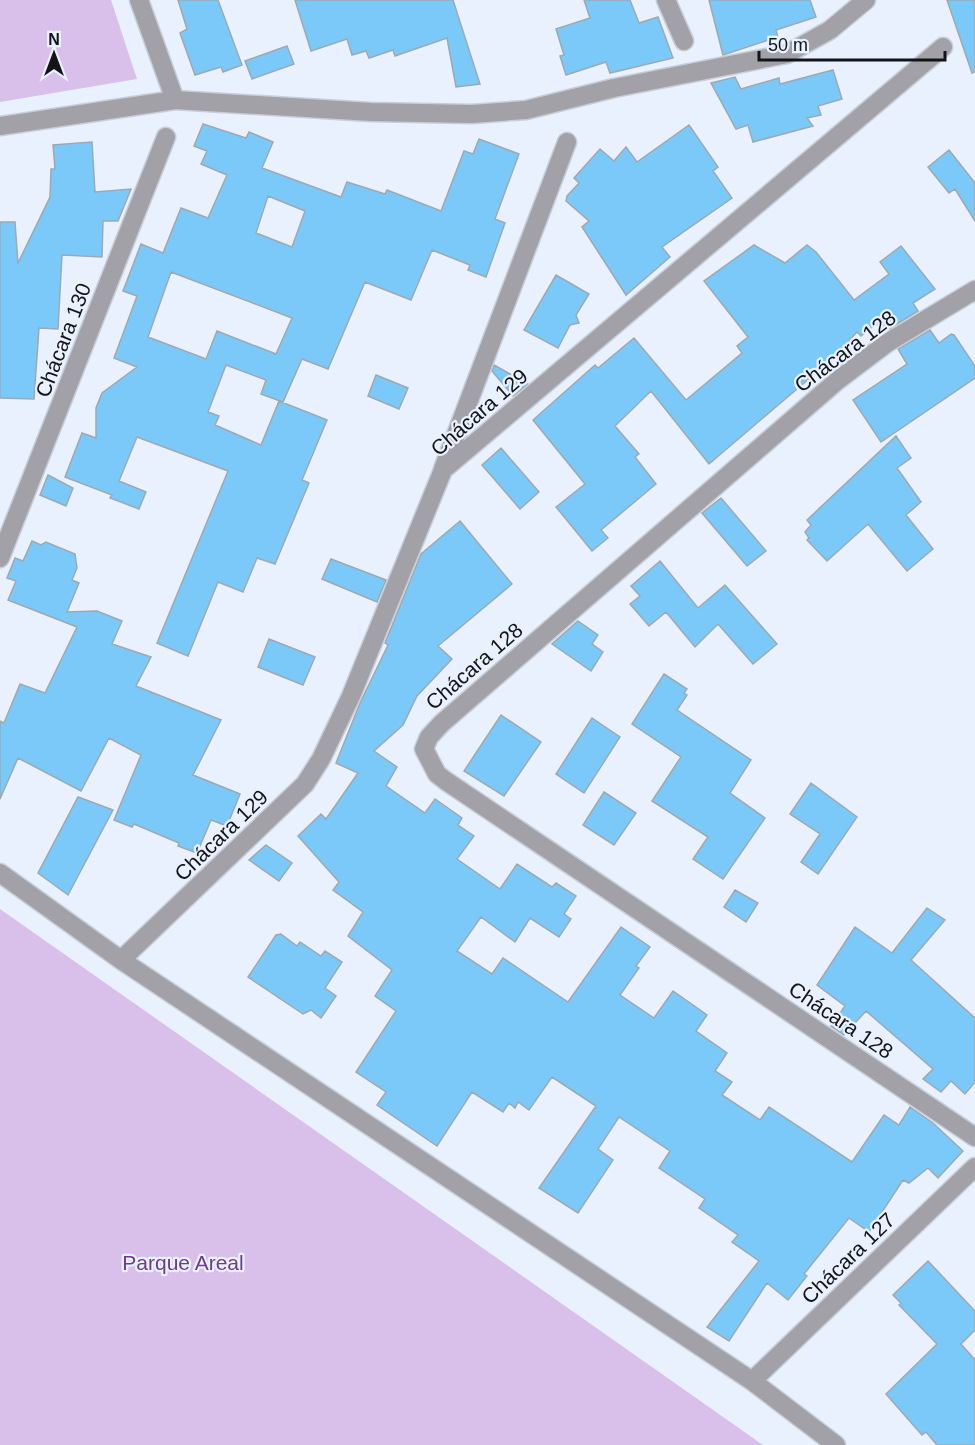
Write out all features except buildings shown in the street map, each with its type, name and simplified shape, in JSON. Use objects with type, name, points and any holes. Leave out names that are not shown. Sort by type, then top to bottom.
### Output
[{"type":"street","points":[[138,0],[175,100]]},
{"type":"street","points":[[666,0],[684,41]]},
{"type":"street","points":[[0,126],[175,100],[370,112],[472,114],[526,110],[614,88],[788,54],[830,30],[866,0]]},
{"type":"street","name":"Chácara 129","points":[[121,960],[305,784],[321,759],[351,696],[442,470],[943,47]]},
{"type":"street","name":"Chácara 130","points":[[0,558],[166,137]]},
{"type":"street","points":[[442,470],[567,142]]},
{"type":"street","name":"Chácara 128","points":[[975,290],[887,343],[838,380],[442,723],[429,736],[424,749],[437,774],[446,781],[975,1137]]},
{"type":"street","points":[[0,873],[121,960],[752,1381],[836,1445]]},
{"type":"street","name":"Chácara 127","points":[[752,1381],[975,1167]]},
{"type":"green space","points":[[0,0],[111,0],[137,79],[0,102]]},
{"type":"green space","name":"Parque Areal","points":[[0,909],[763,1445],[0,1445]]}]
